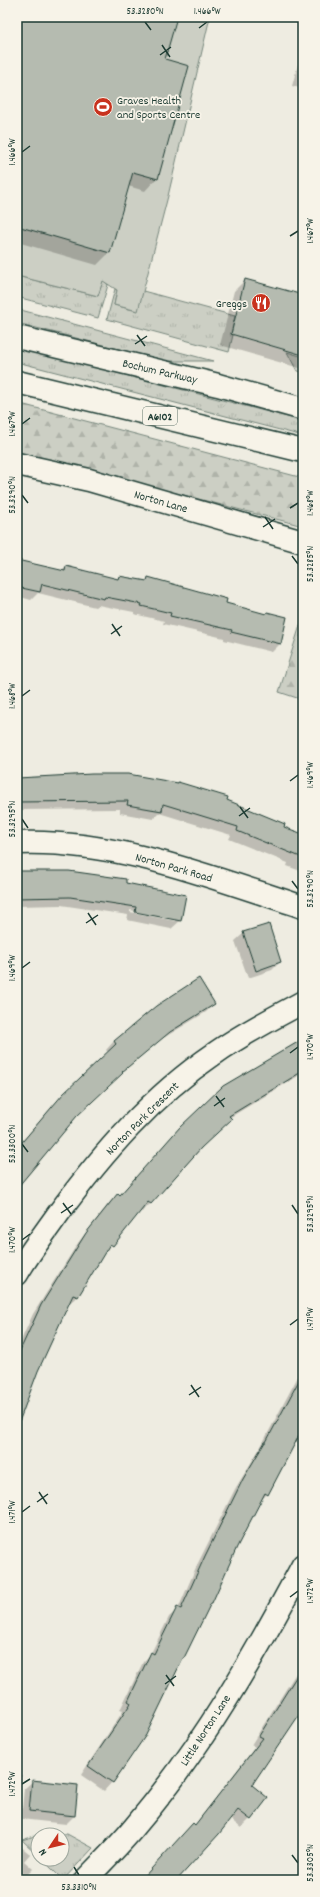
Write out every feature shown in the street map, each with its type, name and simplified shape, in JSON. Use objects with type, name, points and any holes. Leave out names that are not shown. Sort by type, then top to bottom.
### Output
[{"type":"main road","name":"Bochum Parkway","points":[[17,337],[218,385],[303,409]]},
{"type":"main road","name":"A6102","points":[[17,382],[303,451]]},
{"type":"main road","name":"Norton Lane","points":[[17,464],[89,480],[303,542]]},
{"type":"main road","name":"Norton Park Road","points":[[17,843],[85,846],[144,856],[303,907]]},
{"type":"main road","name":"Norton Park Crescent","points":[[17,1274],[27,1257],[71,1197],[118,1139],[165,1093],[214,1054],[303,1002]]},
{"type":"main road","name":"Little Norton Lane","points":[[85,1880],[136,1825],[194,1749],[270,1628],[303,1564]]},
{"type":"green space","name":"Graves Health and Sports Centre","points":[[17,17],[210,17],[168,196],[138,311],[114,305],[117,290],[103,281],[98,296],[17,276]]},
{"type":"green space","points":[[17,276],[98,296],[103,280],[108,285],[98,318],[17,297]]},
{"type":"green space","points":[[115,289],[117,290],[114,305],[137,311],[143,291],[235,316],[229,352],[107,319]]},
{"type":"green space","points":[[17,309],[213,361],[166,361],[17,323]]},
{"type":"green space","points":[[17,347],[303,421],[303,436],[17,362]]},
{"type":"green space","points":[[287,352],[303,357],[303,372],[297,371]]},
{"type":"green space","points":[[17,403],[303,478],[303,526],[17,452]]},
{"type":"green space","points":[[303,616],[303,700],[279,692]]},
{"type":"green space","points":[[70,1836],[93,1848],[63,1880],[50,1867],[70,1867]]},
{"type":"green space","points":[[30,1837],[30,1848],[22,1840]]},
{"type":"building","name":"Graves Health and Sports Centre","points":[[17,17],[177,17],[165,59],[189,66],[158,179],[133,172],[110,253],[17,226]]},
{"type":"building","name":"Greggs","points":[[245,279],[303,295],[303,355],[231,334]]},
{"type":"building","points":[[17,560],[65,571],[66,566],[118,579],[119,576],[147,581],[148,577],[227,599],[226,603],[266,614],[267,612],[287,617],[281,644],[231,632],[232,630],[170,616],[171,613],[141,606],[142,604],[105,597],[104,599],[42,584],[40,592],[17,587]]},
{"type":"building","points":[[92,774],[128,774],[178,782],[228,797],[227,800],[285,824],[284,827],[303,834],[303,858],[237,831],[238,827],[163,804],[162,811],[127,805],[128,801],[17,802],[17,778]]},
{"type":"building","points":[[17,871],[69,871],[126,879],[126,883],[186,895],[181,921],[135,912],[136,907],[70,897],[17,898]]},
{"type":"building","points":[[269,924],[281,962],[256,971],[243,932]]},
{"type":"building","points":[[199,978],[215,1004],[170,1032],[122,1072],[123,1073],[77,1116],[17,1188],[17,1148],[63,1094],[116,1044],[114,1041],[156,1006]]},
{"type":"building","points":[[303,1039],[303,1071],[229,1116],[232,1119],[201,1148],[151,1204],[148,1202],[113,1246],[110,1244],[78,1297],[73,1295],[38,1371],[19,1422],[17,1422],[17,1357],[41,1305],[86,1233],[118,1193],[120,1195],[180,1127],[223,1086]]},
{"type":"building","points":[[303,1373],[303,1428],[268,1495],[265,1493],[237,1547],[212,1603],[183,1658],[146,1735],[113,1783],[88,1766],[131,1703],[128,1701],[151,1652],[154,1654],[177,1607],[181,1609],[243,1479],[266,1442]]},
{"type":"building","points":[[303,1666],[303,1709],[252,1785],[268,1798],[251,1820],[238,1810],[219,1834],[177,1880],[141,1880],[193,1823],[195,1825],[263,1738],[259,1736]]},
{"type":"building","points":[[32,1780],[78,1785],[75,1816],[29,1811]]},
{"type":"place","name":"Graves Health and Sports Centre","points":[[103,107]]},
{"type":"place","name":"Greggs","points":[[261,303]]}]
